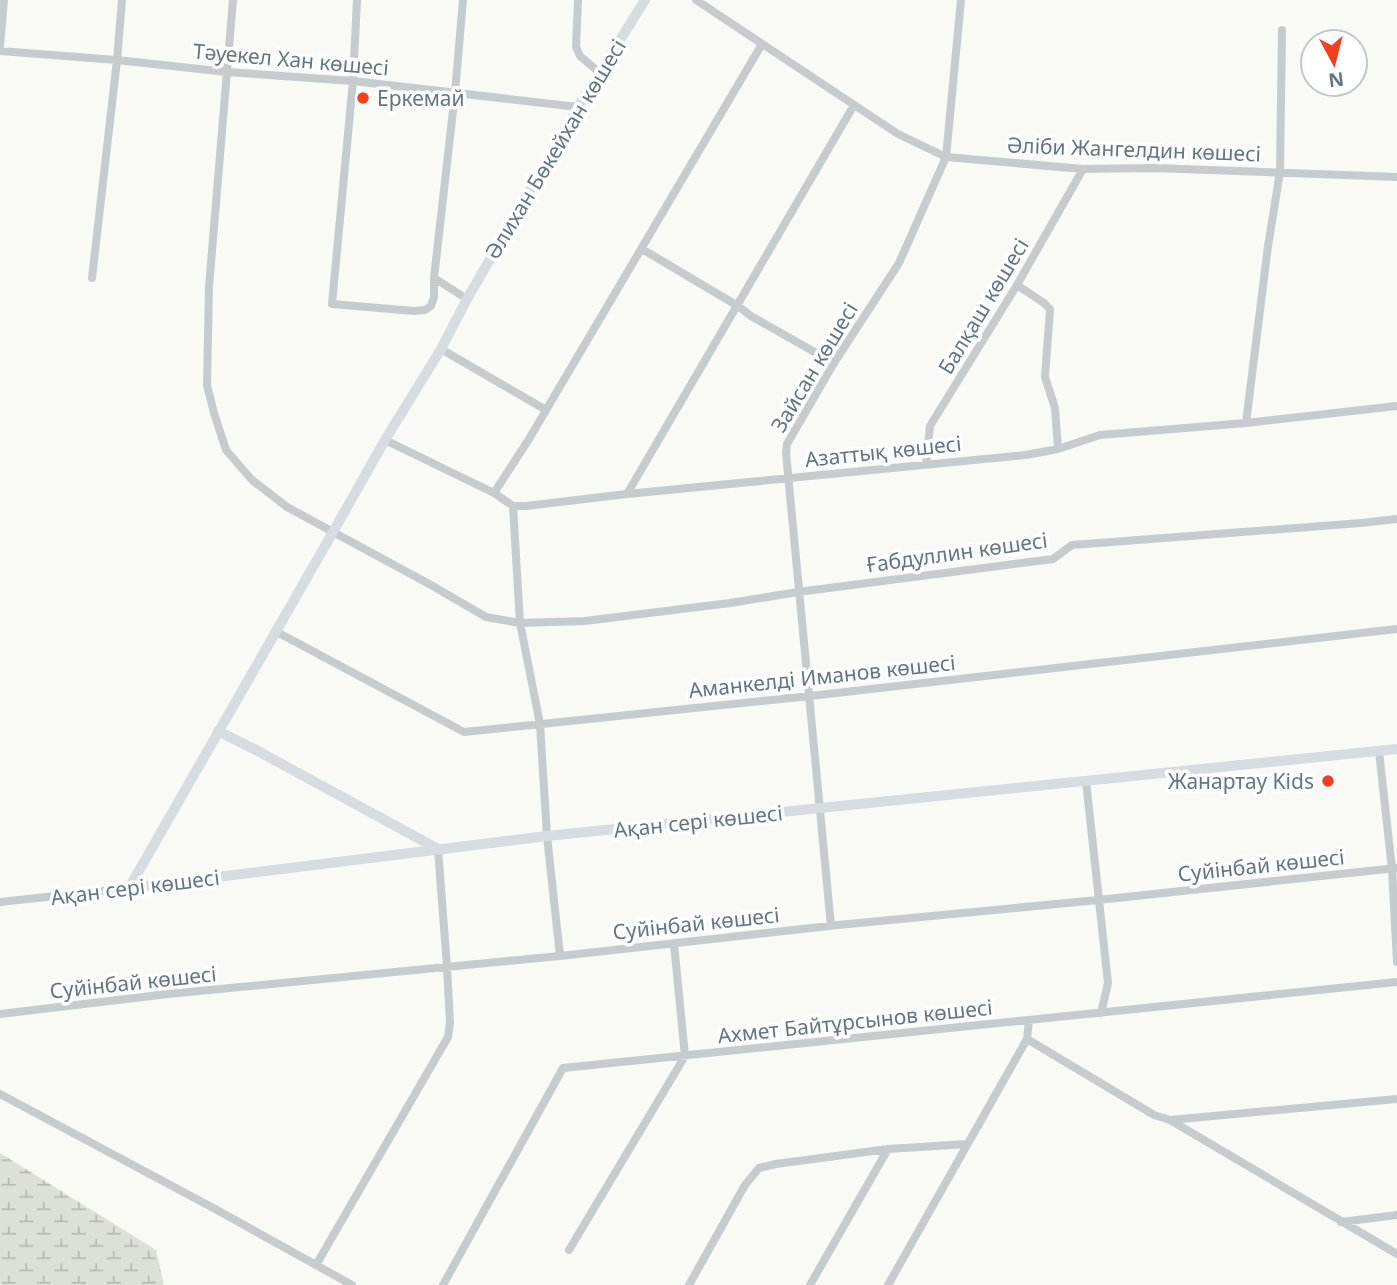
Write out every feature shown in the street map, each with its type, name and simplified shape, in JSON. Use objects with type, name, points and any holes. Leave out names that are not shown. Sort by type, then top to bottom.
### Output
[{"type":"street","points":[[0,49],[4,0]]},
{"type":"street","points":[[92,278],[122,0]]},
{"type":"street","name":"Ғабдуллин көшесі","points":[[233,0],[209,287],[207,385],[226,450],[252,480],[287,507],[486,617],[520,623],[585,621],[1053,559],[1072,545],[1397,519]]},
{"type":"street","points":[[357,0],[353,81],[332,304],[414,311],[425,310],[431,306],[434,297],[463,0]]},
{"type":"street","points":[[578,0],[576,47],[580,56],[600,72]]},
{"type":"street","name":"Әлихан Бөкейхан көшесі","points":[[129,888],[578,107],[645,0]]},
{"type":"street","points":[[696,0],[898,134],[946,157]]},
{"type":"street","name":"Зайсан көшесі","points":[[831,926],[798,592],[787,444],[834,363],[900,262],[946,157],[961,0]]},
{"type":"street","points":[[1247,422],[1268,246],[1280,172],[1282,30]]},
{"type":"street","points":[[494,493],[529,439],[762,44]]},
{"type":"street","name":"Тәуекел Хан көшесі","points":[[0,49],[227,72],[353,81],[578,107]]},
{"type":"street","points":[[627,494],[854,106]]},
{"type":"street","name":"Әліби Жангелдин көшесі","points":[[946,157],[1083,169],[1154,168],[1397,177]]},
{"type":"street","name":"Балқаш көшесі","points":[[926,464],[930,426],[1017,285],[1083,169]]},
{"type":"street","points":[[642,249],[834,363]]},
{"type":"street","points":[[434,278],[467,299]]},
{"type":"street","points":[[1017,285],[1050,309],[1045,377],[1055,408],[1058,449]]},
{"type":"street","points":[[441,349],[546,410]]},
{"type":"street","name":"Азаттық көшесі","points":[[513,506],[1026,455],[1058,449],[1100,435],[1397,406]]},
{"type":"street","points":[[385,440],[494,493],[513,506],[520,623],[540,724],[547,836],[560,956]]},
{"type":"street","name":"Аманкелді Иманов көшесі","points":[[275,631],[464,732],[810,696],[1397,629]]},
{"type":"street","points":[[218,731],[438,849],[450,1024],[447,1037],[316,1265]]},
{"type":"street","name":"Ақан сері көшесі","points":[[0,902],[547,836],[1397,749]]},
{"type":"street","points":[[1379,751],[1394,868],[1397,962]]},
{"type":"street","points":[[1086,781],[1108,982],[1101,1013]]},
{"type":"street","name":"Суйінбай көшесі","points":[[0,1014],[1394,868]]},
{"type":"street","points":[[569,1250],[685,1056],[674,944]]},
{"type":"street","name":"Ахмет Байтұрсынов көшесі","points":[[443,1285],[563,1068],[1397,982]]},
{"type":"street","points":[[888,1285],[1027,1039],[1029,1021]]},
{"type":"street","points":[[1027,1039],[1397,1254]]},
{"type":"street","points":[[0,1094],[352,1285]]},
{"type":"street","points":[[1170,1120],[1397,1099]]},
{"type":"street","points":[[689,1285],[745,1185],[760,1168],[888,1149],[967,1144]]},
{"type":"street","points":[[810,1285],[888,1149]]},
{"type":"street","points":[[1341,1222],[1397,1215]]},
{"type":"green space","points":[[0,1153],[156,1250],[164,1285],[0,1285]]},
{"type":"place","name":"Еркемай","points":[[363,98]]},
{"type":"place","name":"Жанартау Kids","points":[[1328,781]]}]
